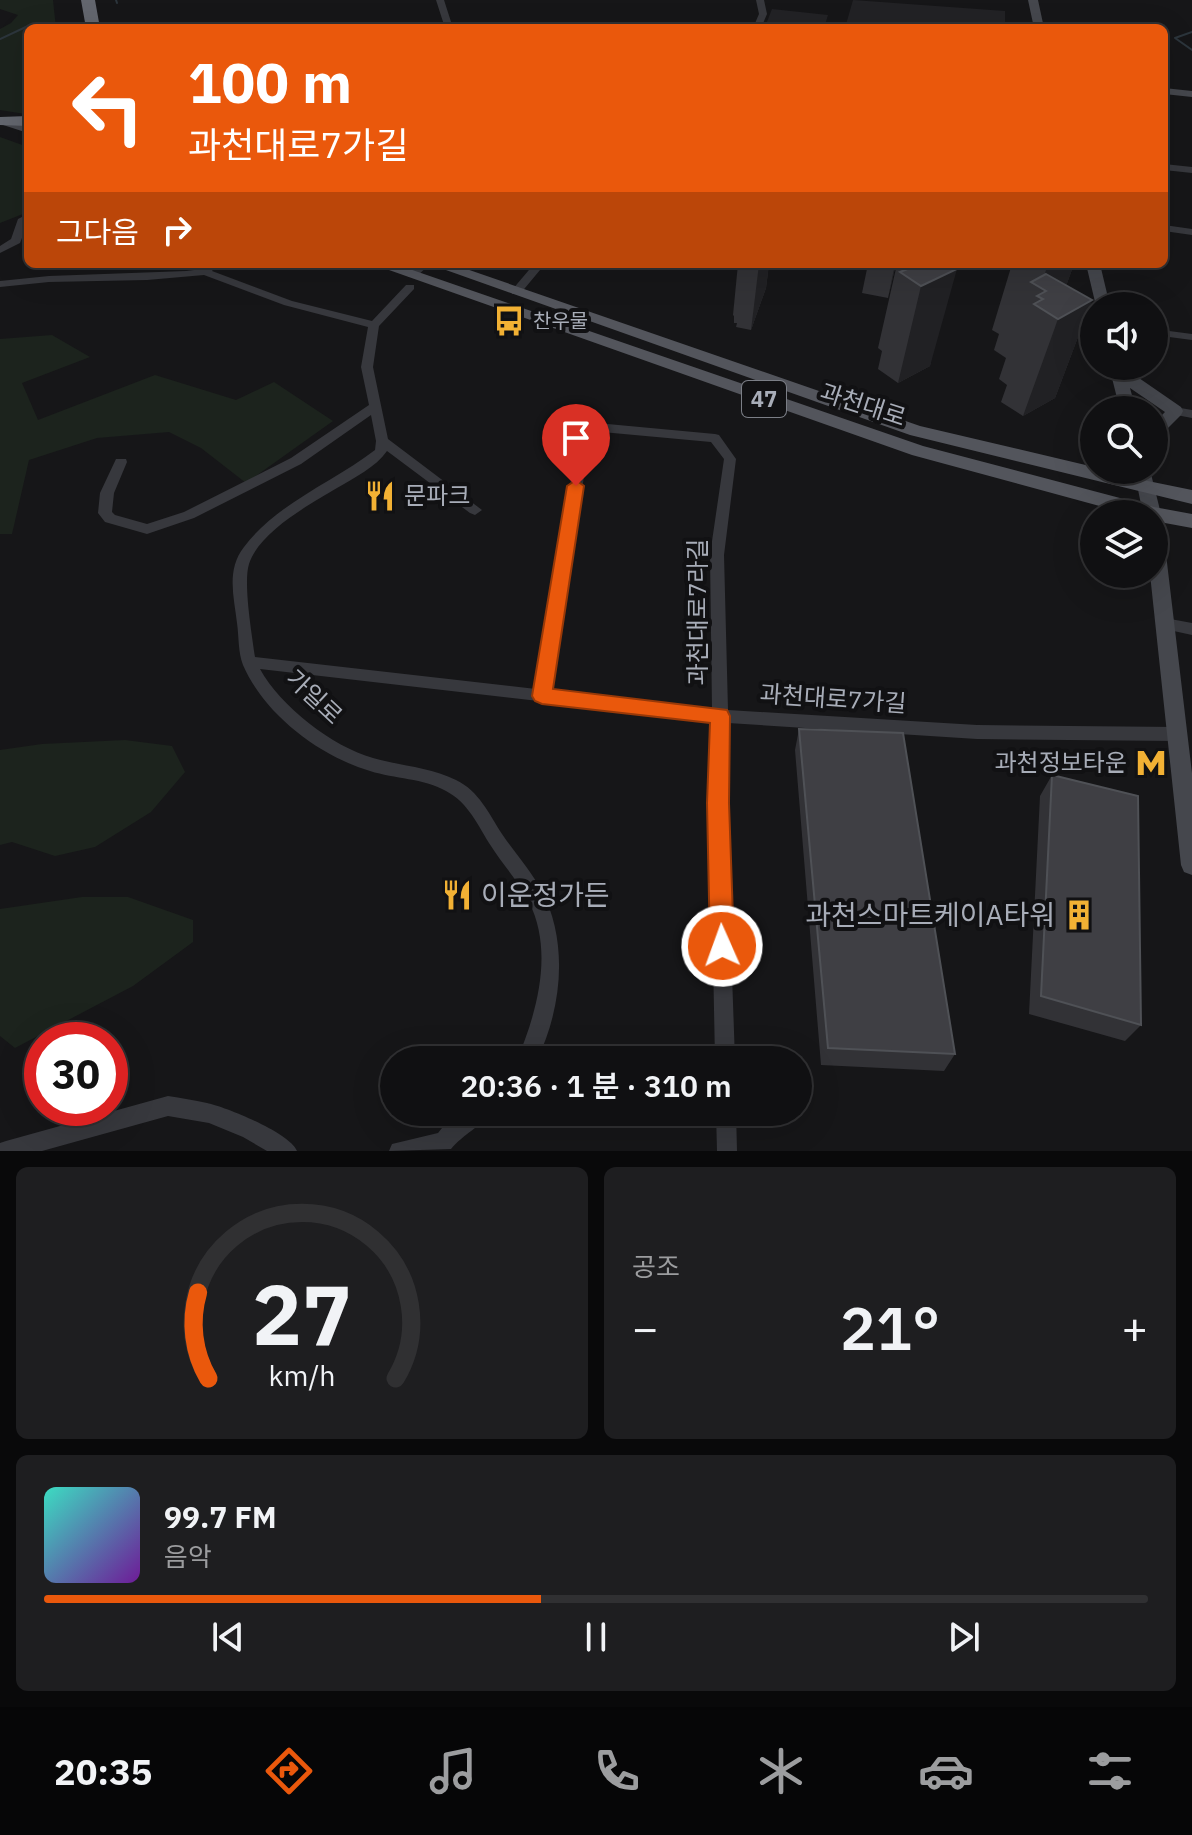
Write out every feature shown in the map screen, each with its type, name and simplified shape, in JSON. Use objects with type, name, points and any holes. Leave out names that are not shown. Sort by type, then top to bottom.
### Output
[{"type":"highway","points":[[88,0],[92,24]]},
{"type":"highway","points":[[1,121],[24,121]]},
{"type":"main road","name":"과천대로","points":[[392,268],[918,451],[1101,500]]},
{"type":"main road","name":"과천대로","points":[[448,268],[916,431],[1080,466]]},
{"type":"main road","name":"과천대로","points":[[1157,484],[1192,497]]},
{"type":"main road","name":"과천대로","points":[[1168,517],[1192,521]]},
{"type":"street","points":[[440,0],[448,24]]},
{"type":"street","points":[[759,24],[763,14],[760,0]]},
{"type":"street","points":[[1033,0],[1038,24]]},
{"type":"street","points":[[1168,91],[1192,94]]},
{"type":"street","points":[[1,121],[24,128]]},
{"type":"street","points":[[1168,167],[1192,170]]},
{"type":"street","points":[[0,250],[16,241],[24,220]]},
{"type":"street","points":[[1168,229],[1192,232]]},
{"type":"street","points":[[0,284],[20,285],[47,279],[170,277],[208,268],[240,288],[289,305],[374,325]]},
{"type":"street","points":[[516,292],[537,268]]},
{"type":"street","points":[[1094,268],[1100,292]]},
{"type":"street","points":[[416,276],[374,325],[367,367],[382,441],[475,510]]},
{"type":"street","points":[[1168,334],[1192,337]]},
{"type":"street","points":[[1135,380],[1184,412]]},
{"type":"street","points":[[121,462],[107,493],[105,513],[110,519],[147,529],[201,510],[296,461],[375,406]]},
{"type":"street","name":"과천대로7라길","points":[[542,696],[586,426],[715,438],[730,459],[717,555],[720,716]]},
{"type":"street","name":"가일로","points":[[382,441],[381,452],[278,523],[257,540],[244,558],[239,585],[249,662],[265,690],[332,749],[365,763],[439,778],[465,794],[539,902],[551,945],[548,982],[535,1046]]},
{"type":"street","points":[[1161,588],[1192,865]]},
{"type":"street","points":[[1165,624],[1192,629]]},
{"type":"street","name":"과천대로7가길","points":[[249,662],[720,716],[977,732],[1177,734]]},
{"type":"street","points":[[720,716],[718,803],[725,1046]]},
{"type":"street","points":[[6,1151],[168,1106],[209,1113],[250,1130],[287,1151]]},
{"type":"street","points":[[399,1151],[444,1142],[459,1126]]},
{"type":"street","points":[[726,1126],[727,1151]]},
{"type":"shaded area","points":[[0,0],[53,0],[56,24],[24,24],[24,114],[0,110],[0,29],[18,15],[0,9]]},
{"type":"shaded area","points":[[853,0],[1005,11],[1005,24],[846,24]]},
{"type":"shaded area","points":[[772,9],[828,15],[825,24],[766,24]]},
{"type":"shaded area","points":[[0,137],[24,146],[24,214],[0,223]]},
{"type":"shaded area","points":[[52,335],[90,357],[22,383],[38,420],[155,375],[236,400],[274,382],[333,421],[246,483],[201,448],[169,432],[97,438],[29,460],[12,534],[0,534],[0,339]]},
{"type":"shaded area","points":[[125,740],[172,746],[185,772],[151,812],[95,847],[55,856],[12,842],[0,845],[0,750],[42,744]]},
{"type":"shaded area","points":[[82,897],[128,897],[193,920],[193,942],[133,986],[64,1022],[24,1022],[24,1043],[15,1048],[0,1036],[0,909]]},
{"type":"building","points":[[910,268],[957,269],[921,286],[900,272]]},
{"type":"building","points":[[1046,274],[1080,293],[1080,307],[1058,319],[1034,304],[1043,299],[1037,296],[1046,291],[1031,282]]},
{"type":"building","points":[[799,729],[903,733],[955,1054],[828,1048]]},
{"type":"building","name":"과천스마트케이A타워","points":[[1052,775],[1138,796],[1141,1025],[1041,996]]},
{"type":"waterway","points":[[0,39],[24,28]]},
{"type":"waterway","points":[[1192,32],[1175,38],[1192,50]]},
{"type":"place","name":"찬우물","points":[[509,321]]},
{"type":"place","name":"문파크","points":[[380,496]]},
{"type":"place","name":"과천정보타운","points":[[1151,763]]},
{"type":"place","name":"이운정가든","points":[[457,895]]},
{"type":"place","name":"과천스마트케이A타워","points":[[1079,915]]},
{"type":"route","points":[[576,486],[542,696],[720,716],[718,803],[722,946]]}]
